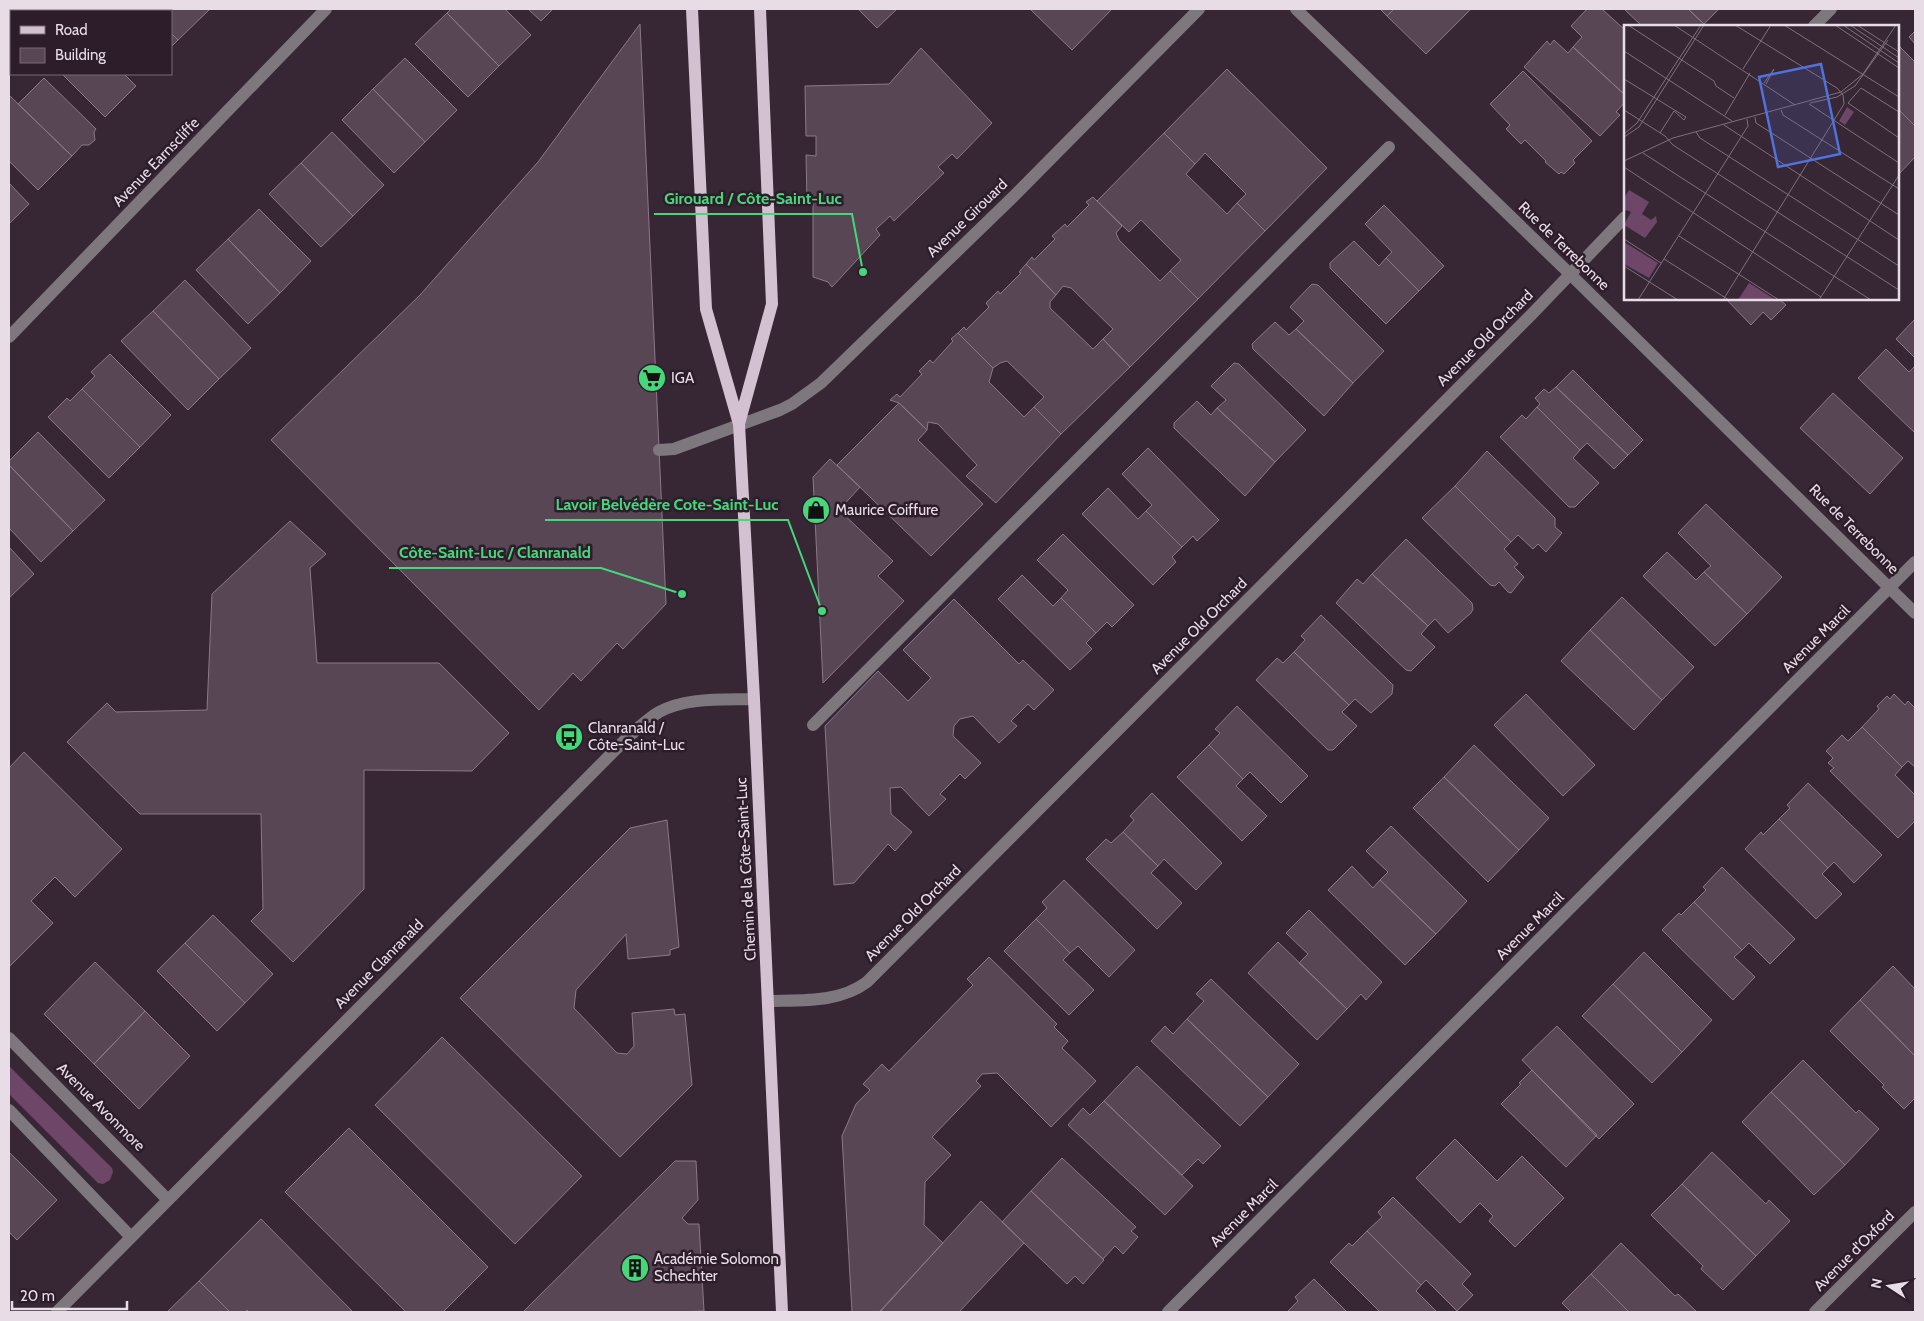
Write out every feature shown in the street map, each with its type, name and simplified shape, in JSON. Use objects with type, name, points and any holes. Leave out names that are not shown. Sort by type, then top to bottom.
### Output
[{"type":"main road","name":"Chemin de la Côte-Saint-Luc","points":[[692,9],[706,310],[739,424],[754,699],[782,1312]]},
{"type":"main road","name":"Chemin de la Côte-Saint-Luc","points":[[739,424],[772,304],[760,9]]},
{"type":"street","name":"Avenue Earnscliffe","points":[[9,337],[326,9]]},
{"type":"street","name":"Avenue Girouard","points":[[659,450],[674,449],[792,404],[833,373],[1014,196],[1199,9]]},
{"type":"street","name":"Rue de Terrebonne","points":[[1296,9],[1570,274],[1915,613]]},
{"type":"street","points":[[1815,25],[1831,9]]},
{"type":"street","points":[[813,725],[1389,147]]},
{"type":"street","name":"Avenue Old Orchard","points":[[768,1001],[842,996],[856,991],[867,982],[1532,314],[1624,218]]},
{"type":"street","name":"Avenue Marcil","points":[[1168,1312],[1915,562]]},
{"type":"street","name":"Avenue Clanranald","points":[[57,1312],[626,739],[658,713],[670,707],[701,701],[754,699]]},
{"type":"street","name":"Avenue Avonmore","points":[[9,1038],[168,1200]]},
{"type":"street","points":[[9,1110],[131,1237]]},
{"type":"street","name":"Avenue d'Oxford","points":[[1816,1312],[1915,1212]]},
{"type":"shaded area","points":[[9,1066],[112,1168],[113,1172],[110,1180],[103,1184],[98,1183],[9,1094]]},
{"type":"building","points":[[147,9],[148,10],[102,10]]},
{"type":"building","points":[[147,9],[210,9],[178,40],[172,34],[172,10]]},
{"type":"building","points":[[451,9],[505,9],[531,35],[499,66],[447,13]]},
{"type":"building","points":[[528,9],[553,9],[541,21]]},
{"type":"building","points":[[858,9],[897,9],[877,28]]},
{"type":"building","points":[[1030,9],[1112,9],[1072,50]]},
{"type":"building","points":[[1380,9],[1394,9],[1387,16]]},
{"type":"building","points":[[1394,9],[1470,10],[1426,54],[1387,16]]},
{"type":"building","points":[[1587,9],[1602,9],[1624,29],[1624,94],[1573,47],[1582,37],[1571,26]]},
{"type":"building","points":[[1624,9],[1688,9],[1704,24],[1703,25],[1641,25]]},
{"type":"building","points":[[1688,9],[1719,9],[1704,24]]},
{"type":"building","points":[[447,13],[499,66],[468,97],[415,44]]},
{"type":"building","points":[[640,24],[666,604],[623,649],[617,643],[581,681],[573,673],[539,710],[271,440],[420,295],[538,162]]},
{"type":"building","points":[[1915,31],[1915,44],[1909,37]]},
{"type":"building","points":[[172,34],[178,40],[172,46]]},
{"type":"building","points":[[1554,40],[1568,53],[1573,47],[1624,94],[1624,103],[1616,112],[1620,115],[1600,136],[1524,67],[1547,41],[1550,45]]},
{"type":"building","points":[[1899,46],[1915,62],[1915,126],[1899,110]]},
{"type":"building","points":[[921,48],[992,123],[957,159],[952,154],[938,167],[944,173],[894,221],[890,216],[876,229],[880,235],[832,287],[828,282],[813,277],[813,201],[807,201],[806,155],[816,156],[816,136],[806,136],[805,86],[889,84]]},
{"type":"building","points":[[405,58],[457,110],[425,142],[373,89]]},
{"type":"building","points":[[1227,69],[1327,168],[1265,231],[1237,203],[1246,194],[1205,153],[1195,164],[1164,133]]},
{"type":"building","points":[[1523,71],[1592,141],[1573,160],[1575,163],[1564,174],[1561,172],[1559,174],[1545,162],[1525,140],[1521,144],[1506,129],[1510,125],[1490,104]]},
{"type":"building","points":[[63,75],[125,75],[136,86],[105,117]]},
{"type":"building","points":[[44,78],[96,129],[94,132],[95,140],[89,145],[82,145],[72,156],[18,104]]},
{"type":"building","points":[[373,89],[425,142],[394,173],[342,120]]},
{"type":"building","points":[[9,95],[72,156],[38,190],[9,161]]},
{"type":"building","points":[[1899,110],[1915,126],[1915,157],[1899,174]]},
{"type":"building","points":[[332,132],[384,185],[353,216],[301,163]]},
{"type":"building","points":[[1164,133],[1195,164],[1186,174],[1227,214],[1237,203],[1265,231],[1198,299],[1170,271],[1181,260],[1141,220],[1129,232],[1097,201]]},
{"type":"building","points":[[301,163],[353,216],[321,247],[269,194]]},
{"type":"building","points":[[9,183],[29,204],[9,224]]},
{"type":"building","points":[[1093,197],[1122,226],[1116,233],[1119,240],[1160,281],[1170,271],[1198,299],[1130,367],[1103,339],[1113,329],[1071,288],[1063,286],[1056,295],[1026,264],[1032,257],[1034,260],[1055,239],[1052,236],[1065,224],[1067,227],[1089,205],[1086,202]]},
{"type":"building","points":[[1384,205],[1444,266],[1419,291],[1386,258],[1392,252],[1365,224]]},
{"type":"building","points":[[259,209],[311,261],[280,293],[228,239]]},
{"type":"building","points":[[228,239],[280,293],[248,324],[196,270]]},
{"type":"building","points":[[1354,241],[1379,266],[1386,258],[1419,291],[1386,324],[1330,268],[1330,263]]},
{"type":"building","points":[[1026,264],[1056,295],[1050,302],[1050,308],[1093,349],[1103,339],[1130,367],[1061,434],[1034,407],[1044,397],[1007,361],[993,368],[958,333],[964,327],[966,330],[989,307],[986,303],[998,291],[1000,294],[1021,273],[1019,272]]},
{"type":"building","points":[[185,280],[251,348],[219,379],[153,311]]},
{"type":"building","points":[[1312,284],[1318,285],[1384,351],[1353,383],[1296,329],[1304,321],[1290,307]]},
{"type":"building","points":[[1727,300],[1780,300],[1786,305],[1771,320],[1763,312],[1751,325]]},
{"type":"building","points":[[153,311],[219,379],[188,410],[121,341]]},
{"type":"building","points":[[1915,319],[1915,358],[1896,339]]},
{"type":"building","points":[[1275,322],[1289,335],[1296,329],[1353,383],[1324,416],[1253,349],[1252,344]]},
{"type":"building","points":[[958,333],[993,368],[989,382],[1024,417],[1034,407],[1061,434],[996,503],[966,476],[977,465],[938,424],[928,422],[927,430],[899,403],[890,400],[897,394],[900,397],[922,374],[919,371],[930,360],[933,363],[953,341],[951,339]]},
{"type":"building","points":[[1886,349],[1909,372],[1914,367],[1915,369],[1915,433],[1858,378]]},
{"type":"building","points":[[110,354],[171,415],[140,447],[82,389],[95,376],[91,372]]},
{"type":"building","points":[[1234,363],[1239,364],[1306,430],[1275,462],[1217,408],[1226,400],[1211,386]]},
{"type":"building","points":[[1573,370],[1643,440],[1628,455],[1556,387]]},
{"type":"building","points":[[1556,387],[1628,455],[1614,469],[1587,443],[1580,450],[1537,407],[1540,404],[1535,398],[1544,389],[1549,393]]},
{"type":"building","points":[[82,389],[140,447],[109,478],[48,417],[67,398],[70,401]]},
{"type":"building","points":[[1833,393],[1903,458],[1870,494],[1800,428]]},
{"type":"building","points":[[1197,401],[1211,415],[1217,408],[1275,462],[1245,496],[1174,428],[1174,423]]},
{"type":"building","points":[[899,403],[927,430],[918,440],[983,504],[931,556],[837,465]]},
{"type":"building","points":[[1537,407],[1580,450],[1573,458],[1599,483],[1575,507],[1569,507],[1500,437],[1522,415],[1526,419]]},
{"type":"building","points":[[38,432],[105,500],[73,531],[9,465],[9,461]]},
{"type":"building","points":[[1148,448],[1219,520],[1197,541],[1193,536],[1182,547],[1146,511],[1152,505],[1122,474]]},
{"type":"building","points":[[1487,451],[1555,518],[1555,527],[1562,533],[1546,552],[1538,544],[1533,549],[1518,535],[1511,542],[1455,486]]},
{"type":"building","points":[[830,459],[860,487],[839,510],[893,561],[878,576],[904,601],[823,683],[813,477]]},
{"type":"building","points":[[9,465],[73,531],[41,562],[9,528]]},
{"type":"building","points":[[1455,486],[1511,542],[1504,549],[1518,564],[1514,567],[1524,577],[1511,593],[1499,582],[1495,586],[1490,585],[1422,518]]},
{"type":"building","points":[[1108,488],[1138,519],[1146,511],[1182,547],[1172,557],[1176,562],[1153,585],[1082,514]]},
{"type":"building","points":[[1706,504],[1782,577],[1747,614],[1704,572],[1711,566],[1678,533]]},
{"type":"building","points":[[290,521],[326,554],[310,568],[317,663],[439,663],[509,733],[472,771],[364,770],[364,889],[293,962],[251,921],[263,909],[261,814],[140,814],[67,742],[107,703],[116,712],[207,710],[212,594]]},
{"type":"building","points":[[1063,534],[1134,605],[1112,627],[1107,622],[1096,633],[1061,598],[1068,590],[1037,560]]},
{"type":"building","points":[[1406,539],[1472,603],[1473,609],[1471,613],[1448,633],[1435,619],[1428,626],[1372,574]]},
{"type":"building","points":[[9,547],[34,574],[9,598]]},
{"type":"building","points":[[1667,552],[1696,580],[1704,572],[1747,614],[1715,646],[1643,576]]},
{"type":"building","points":[[1372,574],[1428,626],[1421,634],[1435,647],[1411,671],[1406,670],[1336,603],[1357,579],[1363,584]]},
{"type":"building","points":[[1022,575],[1053,606],[1061,598],[1096,633],[1086,643],[1092,649],[1070,670],[998,599]]},
{"type":"building","points":[[1622,597],[1694,667],[1662,700],[1590,630]]},
{"type":"building","points":[[954,599],[1019,664],[1023,660],[1054,690],[1034,710],[1028,704],[1011,721],[1017,726],[999,743],[973,716],[960,719],[954,726],[953,736],[981,763],[965,779],[960,774],[940,794],[946,799],[929,816],[901,787],[890,788],[891,814],[912,832],[895,851],[888,844],[854,883],[834,885],[825,726],[878,671],[908,701],[931,678],[903,650]]},
{"type":"building","points":[[1321,615],[1393,685],[1392,694],[1371,713],[1355,699],[1349,705],[1294,652],[1305,640],[1301,636]]},
{"type":"building","points":[[1590,630],[1662,700],[1634,730],[1561,661]]},
{"type":"building","points":[[1294,652],[1349,705],[1342,712],[1357,726],[1333,750],[1328,750],[1256,680],[1277,658],[1283,663]]},
{"type":"building","points":[[1526,694],[1595,765],[1563,796],[1494,725]]},
{"type":"building","points":[[1894,694],[1905,705],[1908,701],[1915,708],[1915,767],[1908,761],[1902,767],[1862,727],[1879,709],[1877,706],[1887,696],[1890,699]]},
{"type":"building","points":[[1237,706],[1308,776],[1281,803],[1250,772],[1243,779],[1209,745],[1220,733],[1215,729]]},
{"type":"building","points":[[1862,727],[1902,767],[1895,775],[1915,795],[1915,821],[1898,838],[1830,771],[1834,768],[1828,763],[1833,758],[1826,751],[1842,735],[1848,741]]},
{"type":"building","points":[[1209,745],[1243,779],[1236,786],[1267,816],[1242,841],[1177,777]]},
{"type":"building","points":[[1474,745],[1549,818],[1519,850],[1444,777]]},
{"type":"building","points":[[24,752],[122,849],[75,897],[55,877],[31,901],[53,923],[9,967],[9,768]]},
{"type":"building","points":[[1444,777],[1519,850],[1488,882],[1413,808]]},
{"type":"building","points":[[1808,783],[1882,855],[1854,883],[1834,862],[1828,868],[1779,819],[1790,808],[1787,805]]},
{"type":"building","points":[[1152,793],[1222,863],[1196,890],[1164,859],[1158,866],[1123,832],[1134,820],[1130,816]]},
{"type":"building","points":[[1779,819],[1828,868],[1822,874],[1842,894],[1816,919],[1745,849],[1761,832],[1763,835]]},
{"type":"building","points":[[667,820],[679,947],[670,950],[670,955],[628,959],[626,934],[576,990],[574,1008],[617,1053],[627,1054],[634,1046],[632,1013],[674,1009],[675,1015],[685,1014],[692,1085],[620,1157],[460,998],[630,828]]},
{"type":"building","points":[[1391,826],[1467,901],[1436,934],[1380,880],[1388,872],[1366,851]]},
{"type":"building","points":[[1123,832],[1158,866],[1151,873],[1182,903],[1157,929],[1086,859],[1106,839],[1111,843]]},
{"type":"building","points":[[1352,866],[1373,888],[1380,880],[1436,934],[1405,965],[1328,890]]},
{"type":"building","points":[[1722,867],[1795,939],[1770,964],[1749,943],[1742,950],[1694,902],[1706,890],[1703,887]]},
{"type":"building","points":[[1064,880],[1135,950],[1109,977],[1078,946],[1070,953],[1036,919],[1047,908],[1042,902]]},
{"type":"building","points":[[1694,902],[1742,950],[1734,957],[1755,977],[1733,1000],[1662,930],[1679,913],[1681,915]]},
{"type":"building","points":[[1309,910],[1382,982],[1366,1000],[1361,994],[1347,1009],[1299,963],[1308,954],[1286,933]]},
{"type":"building","points":[[213,915],[273,974],[245,1003],[185,943]]},
{"type":"building","points":[[1036,919],[1070,953],[1063,960],[1094,990],[1069,1015],[1004,951]]},
{"type":"building","points":[[1278,942],[1347,1009],[1317,1040],[1248,973]]},
{"type":"building","points":[[185,943],[245,1003],[217,1031],[157,971]]},
{"type":"building","points":[[1644,952],[1712,1020],[1682,1052],[1613,984]]},
{"type":"building","points":[[989,957],[1057,1024],[1054,1027],[1068,1041],[1062,1048],[1096,1081],[1051,1127],[997,1073],[982,1074],[976,1081],[981,1086],[932,1137],[951,1155],[925,1182],[924,1225],[943,1243],[879,1312],[852,1312],[842,1136],[856,1104],[870,1090],[863,1084],[882,1064],[889,1071],[973,985],[967,979]]},
{"type":"building","points":[[95,962],[145,1011],[94,1064],[44,1014]]},
{"type":"building","points":[[1893,966],[1915,989],[1915,1056],[1860,1000]]},
{"type":"building","points":[[1211,979],[1299,1064],[1268,1097],[1187,1019],[1204,1001],[1196,994]]},
{"type":"building","points":[[1613,984],[1682,1052],[1652,1083],[1582,1016]]},
{"type":"building","points":[[1860,1000],[1915,1056],[1915,1098],[1904,1109],[1882,1087],[1884,1085],[1830,1031]]},
{"type":"building","points":[[145,1011],[190,1056],[139,1109],[94,1064]]},
{"type":"building","points":[[1187,1019],[1268,1097],[1240,1126],[1151,1041],[1165,1026],[1173,1034]]},
{"type":"building","points":[[1557,1026],[1634,1104],[1599,1139],[1522,1060]]},
{"type":"building","points":[[442,1037],[582,1176],[515,1244],[375,1105]]},
{"type":"building","points":[[1803,1060],[1856,1113],[1859,1110],[1879,1129],[1845,1165],[1771,1092]]},
{"type":"building","points":[[1137,1066],[1221,1146],[1203,1164],[1198,1159],[1182,1175],[1104,1101]]},
{"type":"building","points":[[1532,1070],[1597,1135],[1566,1167],[1501,1104]]},
{"type":"building","points":[[1771,1092],[1845,1165],[1814,1195],[1742,1122]]},
{"type":"building","points":[[1104,1101],[1193,1186],[1165,1215],[1068,1125],[1083,1108],[1090,1115]]},
{"type":"building","points":[[349,1128],[488,1267],[443,1312],[406,1312],[285,1192]]},
{"type":"building","points":[[1455,1139],[1497,1181],[1522,1156],[1564,1198],[1515,1247],[1489,1221],[1493,1216],[1480,1203],[1460,1223],[1416,1178]]},
{"type":"building","points":[[9,1152],[57,1200],[17,1240],[9,1232]]},
{"type":"building","points":[[1712,1152],[1766,1204],[1769,1200],[1790,1221],[1756,1256],[1682,1184]]},
{"type":"building","points":[[1062,1158],[1136,1227],[1131,1231],[1138,1237],[1123,1254],[1115,1246],[1103,1259],[1031,1191]]},
{"type":"building","name":"Académie Solomon Schechter","points":[[675,1161],[696,1161],[698,1200],[682,1218],[688,1224],[699,1224],[704,1311],[523,1312]]},
{"type":"building","points":[[1682,1184],[1756,1256],[1723,1290],[1701,1269],[1703,1266],[1651,1215]]},
{"type":"building","points":[[1031,1191],[1104,1260],[1083,1284],[1075,1276],[1067,1284],[1002,1222]]},
{"type":"building","points":[[1393,1197],[1471,1274],[1462,1284],[1473,1295],[1457,1311],[1426,1280],[1421,1285],[1367,1231],[1382,1217],[1378,1212]]},
{"type":"building","points":[[981,1201],[1024,1243],[959,1312],[882,1312],[881,1311]]},
{"type":"building","points":[[261,1219],[353,1312],[249,1312],[247,1310],[245,1312],[230,1312],[199,1281]]},
{"type":"building","points":[[1367,1231],[1421,1285],[1416,1291],[1437,1312],[1380,1312],[1330,1262],[1349,1243],[1352,1246]]},
{"type":"building","points":[[1621,1243],[1675,1296],[1678,1294],[1697,1312],[1629,1312],[1591,1274]]},
{"type":"building","points":[[1591,1274],[1629,1312],[1571,1312],[1562,1303]]},
{"type":"building","points":[[1314,1279],[1347,1312],[1287,1312],[1298,1301],[1295,1297]]},
{"type":"building","points":[[199,1281],[230,1312],[167,1312]]},
{"type":"place","name":"Girouard / Côte-Saint-Luc","points":[[863,272]]},
{"type":"place","name":"IGA","points":[[652,378]]},
{"type":"place","name":"Maurice Coiffure","points":[[816,510]]},
{"type":"place","name":"Côte-Saint-Luc / Clanranald","points":[[682,594]]},
{"type":"place","name":"Lavoir Belvédère Cote-Saint-Luc","points":[[822,611]]},
{"type":"place","name":"Clanranald / Côte-Saint-Luc","points":[[569,737]]},
{"type":"place","name":"Académie Solomon Schechter","points":[[635,1268]]}]
